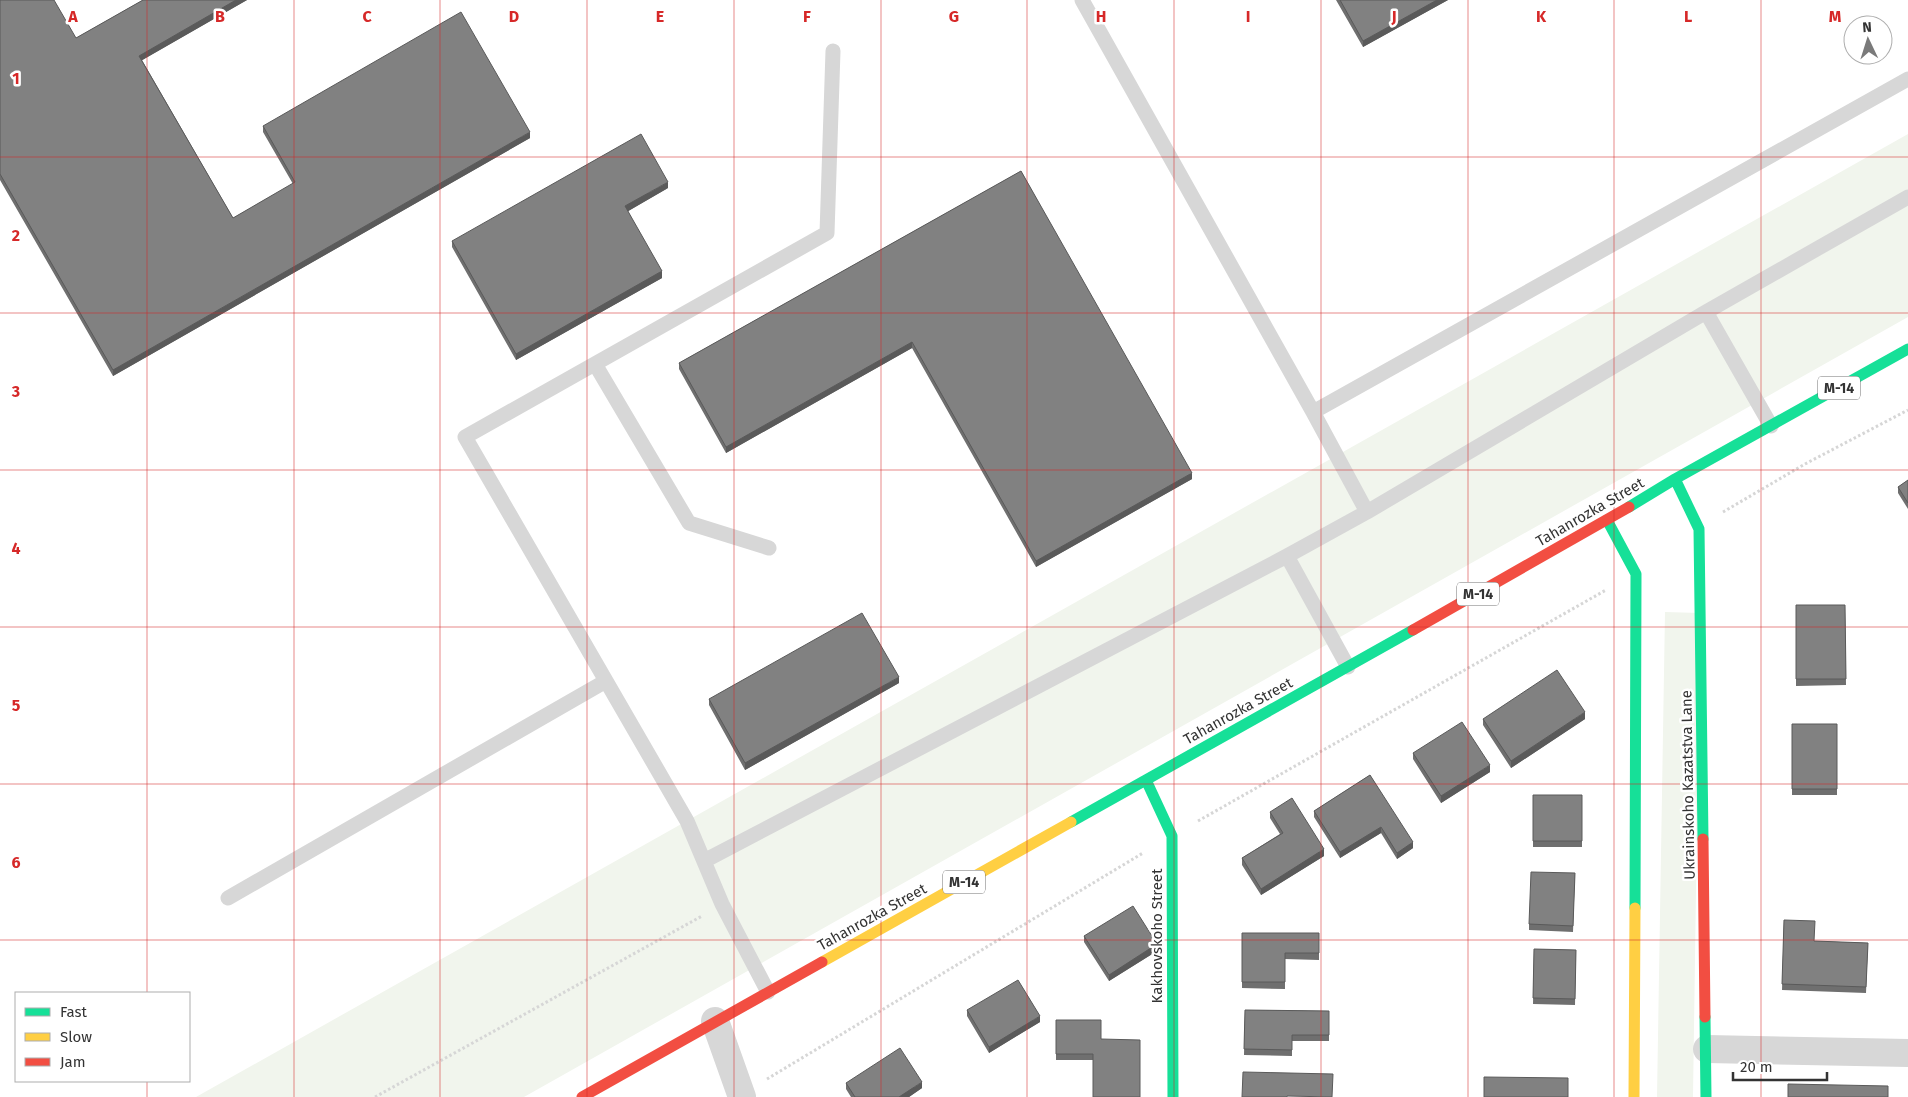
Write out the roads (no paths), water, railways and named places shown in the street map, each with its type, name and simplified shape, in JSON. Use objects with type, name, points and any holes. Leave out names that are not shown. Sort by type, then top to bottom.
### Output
[{"type":"main road","name":"Tahanrozka Street","points":[[582,1097],[1348,667],[1607,520],[1674,479],[1908,349]]},
{"type":"main road","name":"Ukrainskoho Kazatstva Lane","points":[[1674,479],[1699,529],[1706,1097]]},
{"type":"main road","points":[[1607,520],[1636,574],[1634,1097]]},
{"type":"main road","name":"Kakhovskoho Street","points":[[1146,780],[1172,836],[1173,1097]]},
{"type":"street","points":[[715,1021],[742,1095]]},
{"type":"street","points":[[1706,1049],[1908,1053]]},
{"type":"lane","points":[[1082,0],[1314,412],[1367,512]]},
{"type":"lane","points":[[768,992],[722,904],[687,820],[465,437],[826,233],[833,51]]},
{"type":"lane","points":[[1314,412],[1908,79]]},
{"type":"lane","points":[[704,862],[1287,556],[1367,512],[1706,312],[1908,197]]},
{"type":"lane","points":[[1706,312],[1771,426]]},
{"type":"lane","points":[[595,364],[689,523],[768,548]]},
{"type":"lane","points":[[1287,556],[1348,667]]},
{"type":"lane","points":[[228,898],[606,681]]}]
